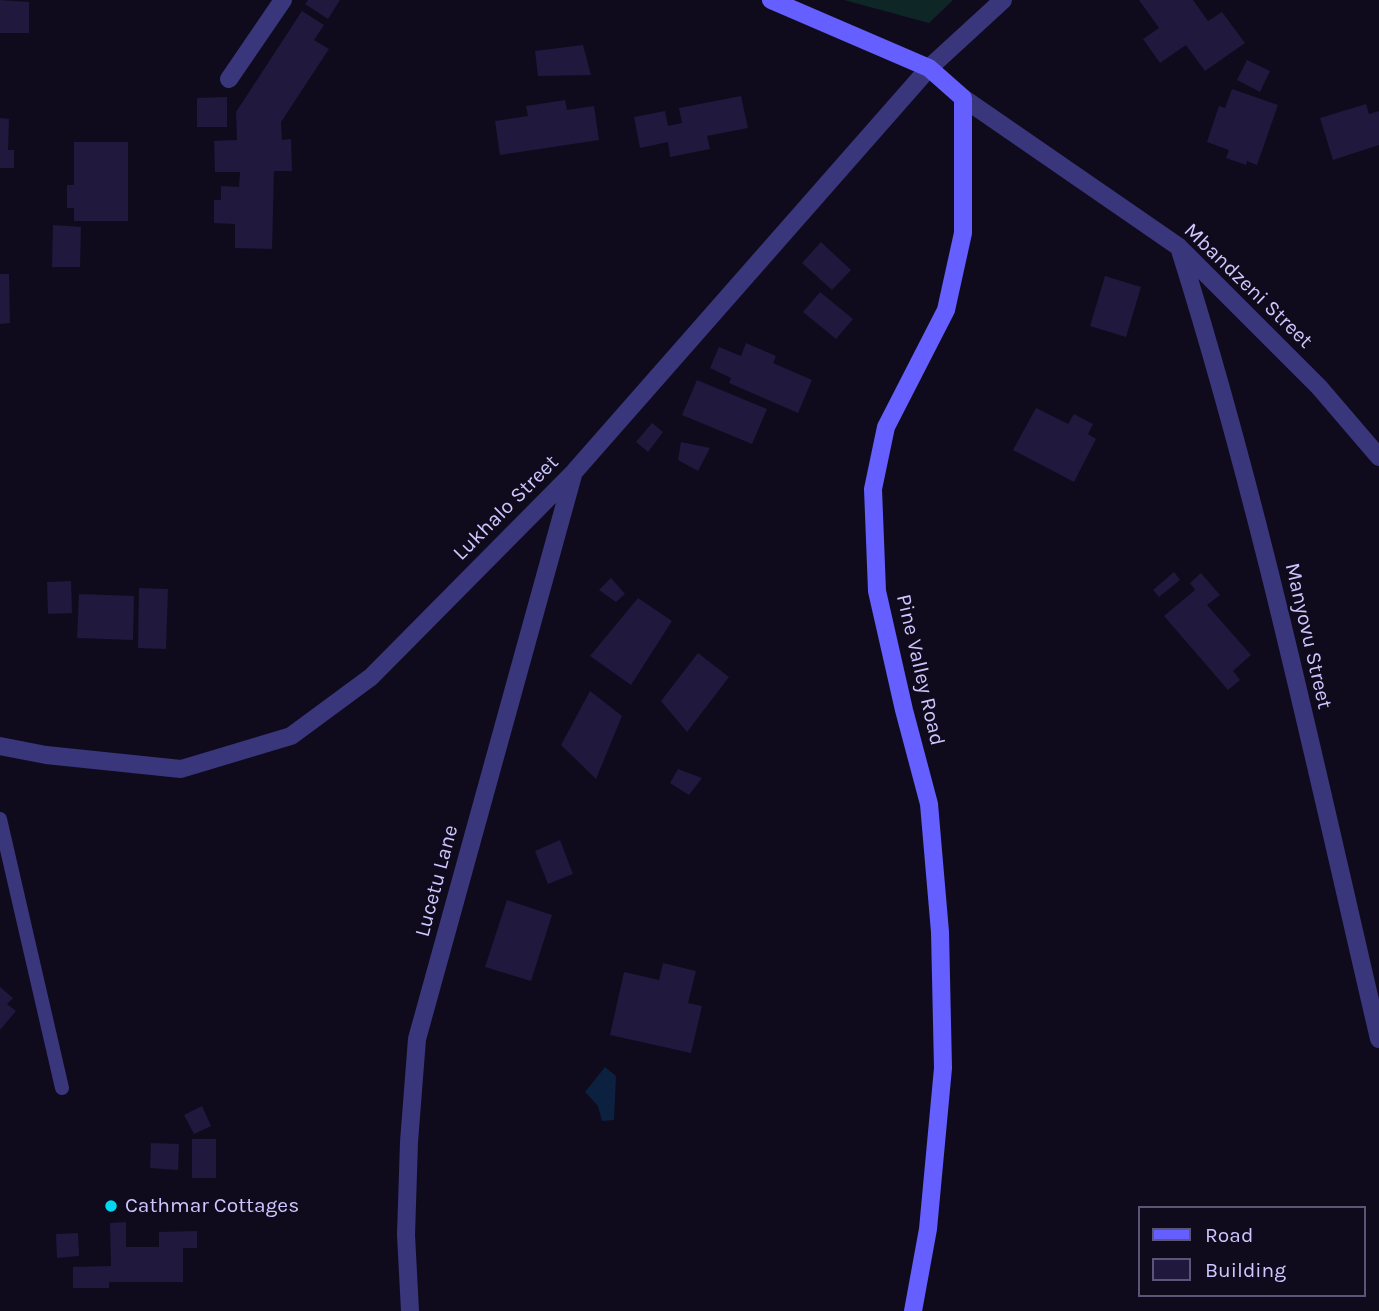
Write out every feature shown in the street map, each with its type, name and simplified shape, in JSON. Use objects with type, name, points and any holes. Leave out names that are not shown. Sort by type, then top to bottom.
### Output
[{"type":"main road","points":[[771,0],[929,68],[963,98]]},
{"type":"main road","name":"Pine Valley Road","points":[[913,1311],[928,1228],[943,1068],[940,932],[929,804],[877,591],[873,489],[886,427],[946,310],[963,233],[963,98]]},
{"type":"street","points":[[229,79],[284,0]]},
{"type":"street","name":"Lukhalo Street","points":[[0,746],[46,755],[181,769],[291,736],[371,677],[574,472],[929,68],[1003,0]]},
{"type":"street","name":"Mbandzeni Street","points":[[963,98],[1179,247],[1319,387],[1379,457]]},
{"type":"street","name":"Manyovu Street","points":[[1179,247],[1252,498],[1379,1039]]},
{"type":"street","name":"Lucetu Lane","points":[[410,1311],[406,1235],[409,1142],[417,1039],[574,472]]},
{"type":"lane","points":[[0,819],[62,1088]]},
{"type":"green space","points":[[844,0],[953,0],[929,23]]},
{"type":"water","points":[[605,1067],[616,1076],[614,1120],[602,1121],[598,1106],[585,1092]]},
{"type":"building","points":[[0,0],[29,2],[29,33],[0,33]]},
{"type":"building","points":[[308,0],[340,0],[328,19],[305,4]]},
{"type":"building","points":[[1139,0],[1193,0],[1208,21],[1222,12],[1245,43],[1205,71],[1186,45],[1160,63],[1143,39],[1159,28]]},
{"type":"building","points":[[302,11],[324,25],[314,40],[329,49],[281,122],[282,140],[291,139],[292,171],[274,171],[272,249],[235,248],[235,224],[214,223],[214,200],[221,200],[221,186],[239,187],[240,172],[215,172],[214,141],[237,140],[236,112]]},
{"type":"building","points":[[583,45],[591,75],[538,76],[535,51]]},
{"type":"building","points":[[1247,60],[1270,71],[1260,92],[1237,80]]},
{"type":"building","points":[[1232,89],[1278,105],[1257,165],[1247,161],[1246,165],[1226,158],[1229,150],[1207,142],[1219,106],[1225,108]]},
{"type":"building","points":[[741,96],[748,128],[707,136],[710,149],[670,157],[668,142],[640,148],[634,117],[665,111],[668,126],[682,123],[679,108]]},
{"type":"building","points":[[227,97],[227,127],[197,127],[197,98]]},
{"type":"building","points":[[565,100],[567,110],[594,106],[599,140],[500,155],[495,121],[528,116],[526,106]]},
{"type":"building","points":[[1366,104],[1369,114],[1379,111],[1379,145],[1333,160],[1320,118]]},
{"type":"building","points":[[0,118],[9,119],[8,150],[14,150],[14,168],[0,168]]},
{"type":"building","points":[[74,142],[128,142],[128,221],[74,221],[74,208],[67,208],[67,185],[74,185]]},
{"type":"building","points":[[53,225],[81,227],[80,267],[52,267]]},
{"type":"building","points":[[821,242],[851,270],[832,290],[802,263]]},
{"type":"building","points":[[0,274],[9,274],[10,323],[0,324]]},
{"type":"building","points":[[1105,276],[1141,287],[1126,337],[1090,326]]},
{"type":"building","points":[[820,292],[853,319],[836,339],[803,312]]},
{"type":"building","points":[[746,343],[776,356],[773,363],[812,380],[798,413],[729,383],[731,378],[710,368],[719,347],[741,356]]},
{"type":"building","points":[[697,380],[767,409],[752,444],[682,415]]},
{"type":"building","points":[[1036,408],[1068,424],[1074,414],[1093,424],[1088,434],[1096,439],[1074,482],[1013,450]]},
{"type":"building","points":[[652,423],[663,432],[648,452],[636,442]]},
{"type":"building","points":[[681,442],[710,448],[698,471],[678,460]]},
{"type":"building","points":[[1174,572],[1180,580],[1159,597],[1153,590]]},
{"type":"building","points":[[1201,573],[1220,595],[1207,605],[1251,655],[1233,671],[1240,680],[1228,690],[1164,616],[1195,590],[1190,583]]},
{"type":"building","points":[[611,578],[625,594],[616,602],[599,590]]},
{"type":"building","points":[[71,581],[72,613],[48,614],[47,582]]},
{"type":"building","points":[[139,588],[168,589],[166,649],[138,648]]},
{"type":"building","points":[[79,594],[134,596],[133,640],[77,638]]},
{"type":"building","points":[[638,598],[672,621],[631,685],[590,656]]},
{"type":"building","points":[[698,653],[729,677],[687,732],[661,701]]},
{"type":"building","points":[[590,691],[622,716],[596,779],[561,745]]},
{"type":"building","points":[[678,769],[702,778],[689,795],[670,783]]},
{"type":"building","points":[[560,840],[573,874],[548,884],[535,851]]},
{"type":"building","points":[[507,900],[552,915],[531,981],[485,967]]},
{"type":"building","points":[[663,963],[696,971],[688,1003],[702,1006],[691,1053],[610,1035],[624,972],[659,980]]},
{"type":"building","points":[[0,987],[13,998],[7,1004],[16,1011],[0,1030]]},
{"type":"building","points":[[202,1106],[211,1126],[194,1134],[184,1115]]},
{"type":"building","points":[[192,1139],[216,1139],[216,1178],[192,1178]]},
{"type":"building","points":[[151,1143],[179,1144],[178,1170],[150,1168]]},
{"type":"building","points":[[126,1222],[126,1247],[159,1247],[159,1232],[197,1231],[197,1248],[183,1248],[183,1282],[109,1282],[109,1288],[73,1288],[73,1267],[111,1266],[110,1223]]},
{"type":"building","points":[[78,1233],[79,1256],[57,1258],[56,1234]]},
{"type":"place","name":"Cathmar Cottages","points":[[111,1206]]}]
